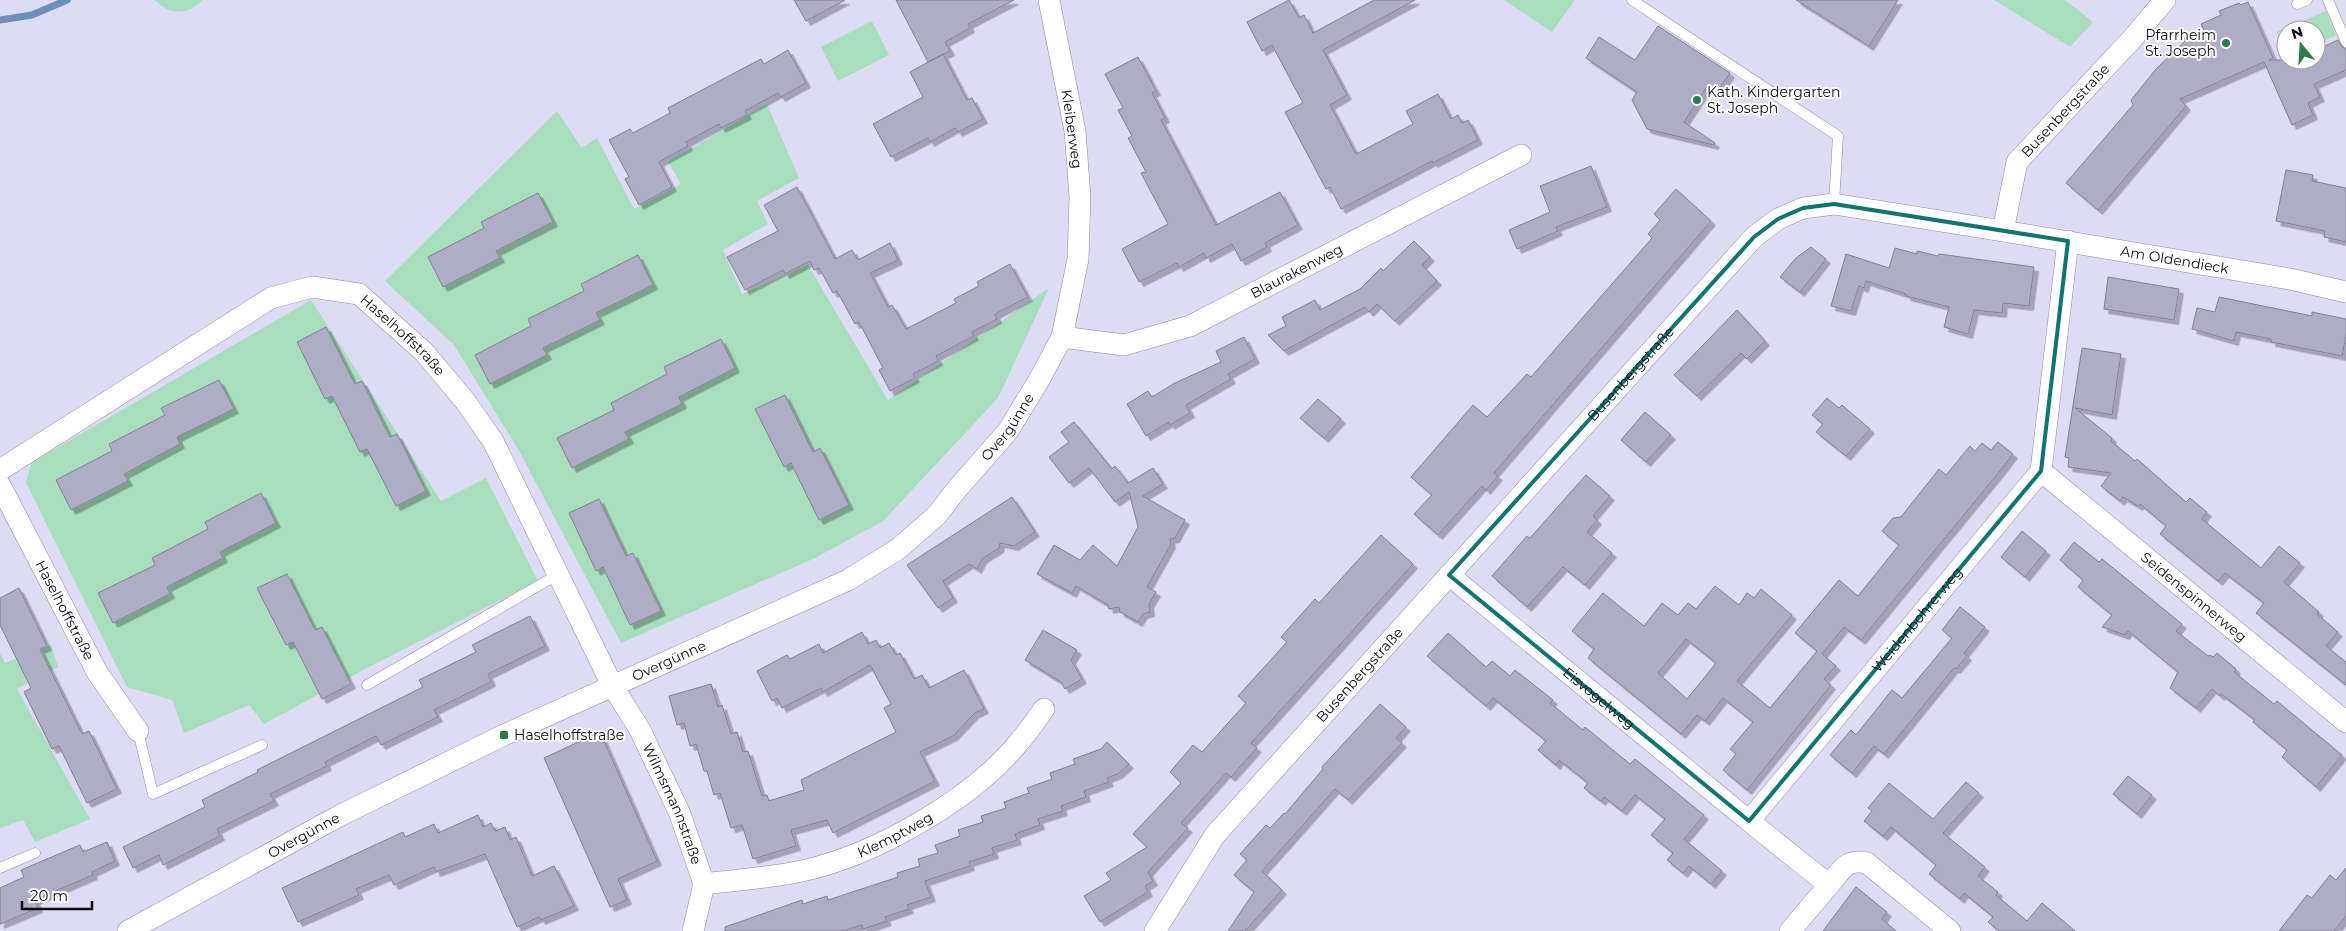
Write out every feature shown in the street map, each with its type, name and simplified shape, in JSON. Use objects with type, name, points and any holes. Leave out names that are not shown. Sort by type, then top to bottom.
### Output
[{"type":"street","name":"Kleiberweg","points":[[1049,0],[1075,131],[1080,196],[1078,259]]},
{"type":"street","name":"Busenbergstraße","points":[[1155,931],[1215,835],[1754,237],[1778,218],[1803,208],[1834,204],[2003,231],[2017,162],[2132,39],[2164,0]]},
{"type":"street","name":"Blaurakenweg","points":[[1062,337],[1124,345],[1190,326],[1521,155]]},
{"type":"street","name":"Am Oldendieck","points":[[2003,231],[2290,279],[2346,292]]},
{"type":"street","points":[[2041,471],[2068,241]]},
{"type":"street","name":"Overgünne","points":[[128,931],[340,815],[504,735],[840,583],[898,549],[937,515],[957,489],[1008,431],[1062,337],[1078,259]]},
{"type":"street","name":"Haselhoffstraße","points":[[0,470],[271,298],[312,287],[359,294],[424,352],[465,401],[493,441],[612,685]]},
{"type":"street","name":"Seidenspinnerweg","points":[[2041,471],[2346,722]]},
{"type":"street","name":"Weidenbohrerweg","points":[[1749,821],[2041,471]]},
{"type":"street","name":"Haselhoffstraße","points":[[0,485],[97,672],[138,731]]},
{"type":"street","name":"Eisvogelweg","points":[[1448,575],[1749,821]]},
{"type":"street","name":"Wilmsmannstraße","points":[[612,685],[640,730],[680,814],[704,884],[693,931]]},
{"type":"street","name":"Klemptweg","points":[[704,884],[802,871],[847,858],[931,816],[976,784],[1018,744],[1044,709]]},
{"type":"street","points":[[1749,821],[1829,885]]},
{"type":"street","points":[[1790,931],[1848,862],[1858,860],[1867,863],[1950,931]]},
{"type":"lane","points":[[1632,0],[1838,136],[1834,204]]},
{"type":"lane","points":[[2328,0],[2346,42]]},
{"type":"lane","points":[[367,685],[557,575]]},
{"type":"lane","points":[[138,731],[153,794],[262,745]]},
{"type":"lane","points":[[0,868],[35,852]]},
{"type":"highlighted area","points":[[1834,204],[2068,241],[2041,471],[1749,821],[1449,575],[1754,237],[1778,219],[1803,208]]},
{"type":"green space","points":[[155,0],[202,0],[191,9],[179,12],[166,9]]},
{"type":"green space","points":[[1504,0],[1575,0],[1552,32]]},
{"type":"green space","points":[[1994,0],[2065,0],[2093,22],[2070,47]]},
{"type":"green space","points":[[2326,11],[2336,35],[2326,40],[2326,20],[2305,20]]},
{"type":"green space","points":[[872,21],[889,55],[838,81],[821,47]]},
{"type":"green space","points":[[767,104],[799,178],[757,201],[768,224],[723,250],[742,294],[808,265],[888,400],[1049,288],[998,398],[883,521],[815,558],[621,643],[518,449],[454,345],[385,281],[557,111],[582,148],[597,138],[634,209],[681,184],[668,162]]},
{"type":"green space","points":[[311,300],[441,501],[486,478],[538,581],[369,667],[264,724],[249,705],[184,733],[172,700],[127,687],[26,483],[31,463]]},
{"type":"green space","points":[[51,645],[58,667],[17,689],[90,819],[35,842],[23,820],[0,828],[0,653],[5,663]]},
{"type":"building","points":[[794,0],[845,0],[806,21]]},
{"type":"building","points":[[896,0],[1014,0],[968,24],[970,28],[945,42],[950,51],[928,62]]},
{"type":"building","points":[[1289,0],[1299,18],[1304,15],[1313,33],[1374,0],[1415,0],[1323,50],[1347,95],[1330,105],[1356,154],[1413,124],[1406,111],[1438,94],[1451,119],[1458,115],[1462,123],[1468,120],[1478,140],[1433,163],[1432,161],[1341,209],[1330,187],[1326,189],[1285,112],[1303,103],[1272,45],[1262,51],[1247,22]]},
{"type":"building","points":[[1796,0],[1898,0],[1869,46]]},
{"type":"building","points":[[2248,2],[2273,58],[2269,60],[2276,60],[2276,70],[2326,70],[2326,45],[2338,40],[2342,47],[2346,49],[2346,70],[2314,84],[2320,97],[2308,103],[2313,115],[2292,125],[2264,62],[2180,99],[2186,106],[2098,210],[2066,183],[2133,105],[2131,100],[2156,69],[2185,41],[2184,38],[2204,30],[2201,24],[2221,15],[2219,11],[2239,3],[2241,5]]},
{"type":"building","points":[[1658,26],[1730,73],[1718,91],[1708,85],[1684,122],[1715,143],[1714,145],[1647,129],[1632,100],[1637,92],[1586,58],[1599,37],[1635,60]]},
{"type":"building","points":[[788,50],[806,83],[781,97],[778,93],[745,111],[747,115],[721,128],[719,124],[686,142],[688,146],[659,162],[672,187],[639,205],[625,179],[629,177],[609,140],[630,129],[633,133],[670,113],[668,108],[761,59],[764,64]]},
{"type":"building","points":[[943,54],[967,100],[972,98],[983,119],[958,132],[955,128],[930,142],[928,138],[891,157],[873,124],[923,97],[910,72]]},
{"type":"building","points":[[1138,57],[1156,91],[1152,93],[1165,118],[1161,120],[1216,225],[1280,192],[1298,225],[1265,243],[1267,247],[1241,261],[1232,244],[1206,258],[1204,253],[1179,267],[1177,263],[1139,282],[1122,249],[1168,224],[1141,173],[1146,172],[1128,138],[1132,136],[1118,110],[1123,108],[1105,74]]},
{"type":"building","points":[[1591,166],[1607,207],[1556,227],[1558,231],[1517,249],[1509,230],[1550,212],[1540,186]]},
{"type":"building","points":[[2286,170],[2313,175],[2312,181],[2346,188],[2346,242],[2324,237],[2325,231],[2276,221]]},
{"type":"building","points":[[797,187],[835,259],[852,250],[858,260],[890,243],[898,260],[870,273],[888,307],[892,305],[906,329],[956,303],[954,299],[979,286],[977,282],[1010,264],[1028,297],[995,314],[997,319],[972,332],[974,336],[936,356],[938,361],[913,374],[915,378],[890,391],[879,370],[883,368],[859,322],[855,324],[837,291],[833,293],[819,268],[814,270],[810,261],[785,274],[783,270],[745,290],[727,257],[778,231],[764,205]]},
{"type":"building","points":[[1676,189],[1711,221],[1494,473],[1498,476],[1486,490],[1482,486],[1438,535],[1414,514],[1432,495],[1411,477],[1473,405],[1487,417],[1527,374],[1531,377],[1652,238],[1648,234],[1660,220],[1654,214]]},
{"type":"building","points":[[538,193],[553,222],[496,251],[500,258],[443,287],[428,257],[484,228],[481,222]]},
{"type":"building","points":[[1414,241],[1430,257],[1422,265],[1437,281],[1395,321],[1377,304],[1369,312],[1365,307],[1284,351],[1268,335],[1286,326],[1282,317],[1315,300],[1320,310],[1360,289],[1381,268],[1383,271]]},
{"type":"building","points":[[1811,247],[1826,259],[1800,292],[1780,277],[1796,258]]},
{"type":"building","points":[[1895,248],[1917,254],[1917,251],[1938,256],[1939,254],[2034,267],[2029,306],[2003,303],[2002,313],[1974,310],[1968,334],[1944,327],[1949,307],[1906,296],[1906,294],[1866,281],[1864,288],[1859,286],[1851,311],[1831,306],[1846,254],[1889,268]]},
{"type":"building","points":[[638,255],[653,285],[596,313],[600,320],[543,348],[547,355],[490,384],[475,355],[531,326],[528,319],[584,291],[581,284]]},
{"type":"building","points":[[2108,277],[2179,289],[2174,320],[2104,309]]},
{"type":"building","points":[[2219,297],[2312,316],[2312,312],[2346,319],[2346,335],[2342,356],[2271,342],[2271,339],[2236,332],[2234,341],[2192,329],[2197,308],[2215,312]]},
{"type":"building","points":[[1737,310],[1765,341],[1747,359],[1741,353],[1697,396],[1674,375]]},
{"type":"building","points":[[326,327],[355,384],[362,381],[390,437],[397,434],[426,491],[396,506],[367,449],[360,452],[332,396],[325,399],[297,342]]},
{"type":"building","points":[[1244,337],[1255,359],[1228,374],[1231,379],[1186,405],[1190,413],[1170,425],[1169,422],[1146,436],[1127,404],[1148,391],[1152,397],[1173,384],[1221,362],[1216,351]]},
{"type":"building","points":[[721,339],[735,368],[679,397],[682,404],[625,432],[629,439],[572,468],[557,438],[614,410],[611,403],[667,374],[664,367]]},
{"type":"building","points":[[2082,348],[2121,354],[2112,415],[2075,408],[2112,438],[2111,441],[2135,461],[2137,459],[2186,502],[2190,498],[2207,512],[2202,519],[2261,568],[2279,546],[2300,563],[2284,582],[2319,612],[2317,614],[2338,632],[2326,646],[2346,662],[2346,685],[2256,613],[2264,603],[2225,573],[2218,581],[2160,534],[2166,526],[2140,504],[2138,506],[2123,497],[2120,501],[2101,486],[2111,473],[2068,467],[2069,458],[2065,457]]},
{"type":"building","points":[[219,380],[234,409],[177,437],[180,444],[124,474],[128,481],[71,510],[56,480],[112,451],[109,444],[165,415],[161,408]]},
{"type":"building","points":[[785,395],[813,452],[820,448],[849,505],[819,520],[791,463],[784,467],[755,409]]},
{"type":"building","points":[[1827,398],[1839,408],[1842,405],[1870,429],[1846,456],[1816,432],[1823,424],[1812,415]]},
{"type":"building","points":[[1318,399],[1341,419],[1324,438],[1300,418]]},
{"type":"building","points":[[1645,412],[1671,435],[1646,462],[1621,440]]},
{"type":"building","points":[[1074,422],[1112,469],[1115,466],[1128,483],[1153,468],[1163,484],[1143,496],[1185,520],[1175,538],[1170,539],[1171,544],[1147,587],[1156,592],[1149,604],[1150,612],[1143,614],[1138,622],[1120,612],[1119,607],[1109,609],[1108,605],[1076,586],[1072,593],[1037,574],[1054,545],[1080,560],[1093,545],[1117,566],[1138,527],[1129,492],[1115,502],[1089,468],[1069,483],[1049,457],[1069,442],[1061,432]]},
{"type":"building","points":[[1998,442],[2013,454],[1861,640],[1844,627],[1822,654],[1836,666],[1824,679],[1831,685],[1747,790],[1723,770],[1736,754],[1730,749],[1753,722],[1723,698],[1705,721],[1697,715],[1681,734],[1588,658],[1594,649],[1572,631],[1603,593],[1644,626],[1662,603],[1678,615],[1688,603],[1696,609],[1715,586],[1739,605],[1747,593],[1754,598],[1761,589],[1792,615],[1737,681],[1770,708],[1817,651],[1795,633],[1839,580],[1858,596],[1899,545],[1882,531],[1893,518],[1901,517],[1939,469],[1946,475],[1970,446],[1975,451],[1982,443],[1991,450]],"holes":[[[1686,639],[1716,663],[1687,699],[1658,673]]]},
{"type":"building","points":[[1586,475],[1610,496],[1593,516],[1597,520],[1587,532],[1612,553],[1585,585],[1563,567],[1527,607],[1492,576],[1527,536],[1530,538]]},
{"type":"building","points":[[261,493],[276,523],[220,552],[223,558],[167,587],[170,594],[113,623],[98,593],[155,565],[152,558],[208,529],[205,522]]},
{"type":"building","points":[[1012,497],[1035,532],[1014,546],[1000,543],[999,548],[982,559],[977,569],[969,564],[943,581],[953,598],[938,608],[907,565]]},
{"type":"building","points":[[599,499],[626,556],[633,553],[661,611],[630,625],[603,567],[596,571],[569,513]]},
{"type":"building","points":[[2022,531],[2046,551],[2025,577],[2001,557]]},
{"type":"building","points":[[1381,535],[1413,564],[1251,743],[1257,748],[1231,777],[1226,773],[1181,823],[1188,828],[1148,872],[1153,881],[1145,886],[1148,892],[1100,922],[1084,896],[1111,880],[1106,873],[1147,847],[1133,834],[1181,783],[1170,772],[1193,745],[1202,752],[1246,703],[1238,696],[1287,642],[1281,637],[1315,599],[1319,603]]},
{"type":"building","points":[[2074,542],[2099,562],[2102,559],[2182,624],[2176,631],[2208,656],[2213,657],[2217,653],[2236,669],[2234,672],[2274,704],[2277,701],[2342,755],[2316,787],[2282,757],[2287,750],[2253,722],[2255,720],[2221,694],[2220,696],[2212,689],[2196,708],[2170,688],[2178,672],[2128,631],[2125,635],[2102,627],[2112,615],[2078,587],[2083,580],[2060,560]]},
{"type":"building","points":[[287,574],[315,630],[322,627],[351,684],[322,699],[293,642],[286,645],[257,588]]},
{"type":"building","points":[[19,588],[47,646],[40,649],[82,734],[89,731],[117,789],[87,803],[59,746],[52,749],[24,692],[31,688],[0,625],[0,598]]},
{"type":"building","points":[[1960,607],[1985,627],[1964,653],[1967,656],[1956,669],[1954,668],[1884,754],[1874,746],[1852,773],[1830,755],[1851,730],[1856,735],[1892,690],[1902,698],[1952,638],[1942,630]]},
{"type":"building","points":[[530,616],[545,646],[488,674],[491,682],[434,710],[438,717],[381,745],[376,736],[325,762],[327,766],[270,794],[274,801],[217,829],[220,836],[163,865],[159,855],[133,868],[123,847],[205,807],[202,800],[258,772],[257,770],[423,687],[419,680],[476,652],[472,645]]},
{"type":"building","points":[[1043,630],[1077,650],[1071,660],[1082,679],[1065,689],[1061,682],[1025,660]]},
{"type":"building","points":[[862,632],[868,644],[876,640],[880,648],[889,643],[896,655],[900,653],[914,679],[922,675],[929,688],[964,670],[984,709],[975,713],[953,736],[920,752],[935,781],[833,833],[827,820],[791,830],[796,846],[753,859],[742,825],[731,828],[720,793],[714,795],[696,744],[690,746],[684,723],[677,725],[669,696],[711,684],[718,707],[722,705],[731,734],[737,732],[743,752],[748,751],[762,796],[767,795],[769,801],[804,790],[801,780],[896,732],[884,708],[891,704],[870,665],[823,692],[821,688],[782,708],[777,698],[772,701],[757,671],[787,655],[790,659],[819,644],[823,653]]},
{"type":"building","points":[[1448,633],[1486,667],[1492,661],[1510,676],[1515,670],[1553,700],[1550,703],[1583,730],[1585,727],[1630,764],[1635,759],[1704,815],[1684,839],[1722,871],[1711,884],[1689,866],[1683,873],[1667,860],[1673,853],[1651,835],[1665,819],[1635,795],[1622,811],[1604,797],[1601,801],[1584,788],[1588,783],[1559,760],[1556,765],[1538,750],[1546,741],[1493,698],[1486,706],[1427,656]]},
{"type":"building","points":[[1380,704],[1406,727],[1396,738],[1402,743],[1348,800],[1335,789],[1262,871],[1282,890],[1245,931],[1228,931],[1254,892],[1234,875],[1247,860],[1240,854],[1266,825],[1270,828],[1285,814],[1323,769],[1322,767]]},
{"type":"building","points":[[600,732],[657,861],[618,879],[627,900],[610,907],[544,758]]},
{"type":"building","points":[[1107,742],[1129,764],[1118,774],[1107,778],[1109,782],[1084,791],[1086,797],[1061,806],[1063,811],[1038,819],[1040,825],[1015,834],[1017,840],[992,848],[994,854],[969,862],[970,866],[925,881],[931,897],[907,905],[909,909],[885,917],[887,921],[863,929],[862,925],[842,931],[725,931],[725,927],[802,900],[803,904],[827,896],[828,900],[898,877],[897,873],[920,866],[918,859],[938,853],[935,845],[960,836],[958,830],[983,822],[981,816],[1006,808],[1004,802],[1029,793],[1027,788],[1052,779],[1050,773],[1075,764],[1073,759],[1101,749]]},
{"type":"building","points":[[2128,776],[2152,795],[2137,814],[2113,794]]},
{"type":"building","points":[[1966,782],[1979,793],[1943,833],[1985,867],[1978,876],[1998,892],[1996,895],[2027,921],[2042,903],[2075,931],[1999,931],[1988,922],[1993,917],[1964,893],[1960,899],[1929,874],[1936,865],[1891,827],[1883,836],[1864,821],[1872,811],[1868,808],[1889,783],[1933,819]]},
{"type":"building","points":[[478,815],[483,827],[491,823],[495,831],[505,827],[510,840],[516,837],[532,876],[554,866],[574,906],[541,920],[539,917],[517,927],[485,854],[436,872],[434,867],[394,885],[389,875],[356,889],[359,895],[298,922],[282,888],[403,832],[405,837],[434,824],[438,833]]},
{"type":"building","points":[[107,842],[115,861],[92,872],[93,875],[35,900],[38,908],[0,924],[0,888],[24,877],[21,870],[80,845],[83,852]]},
{"type":"building","points":[[2346,868],[2346,916],[2334,931],[2279,931],[2307,895],[2312,898],[2330,875],[2336,880]]},
{"type":"building","points":[[1856,887],[1887,912],[1882,919],[1896,931],[1823,931]]},
{"type":"waterway","points":[[0,20],[32,15],[67,0]]},
{"type":"place","name":"Pfarrheim St. Joseph","points":[[2226,43]]},
{"type":"place","name":"Kath. Kindergarten St. Joseph","points":[[1697,100]]},
{"type":"place","name":"Haselhoffstraße","points":[[504,735]]}]
